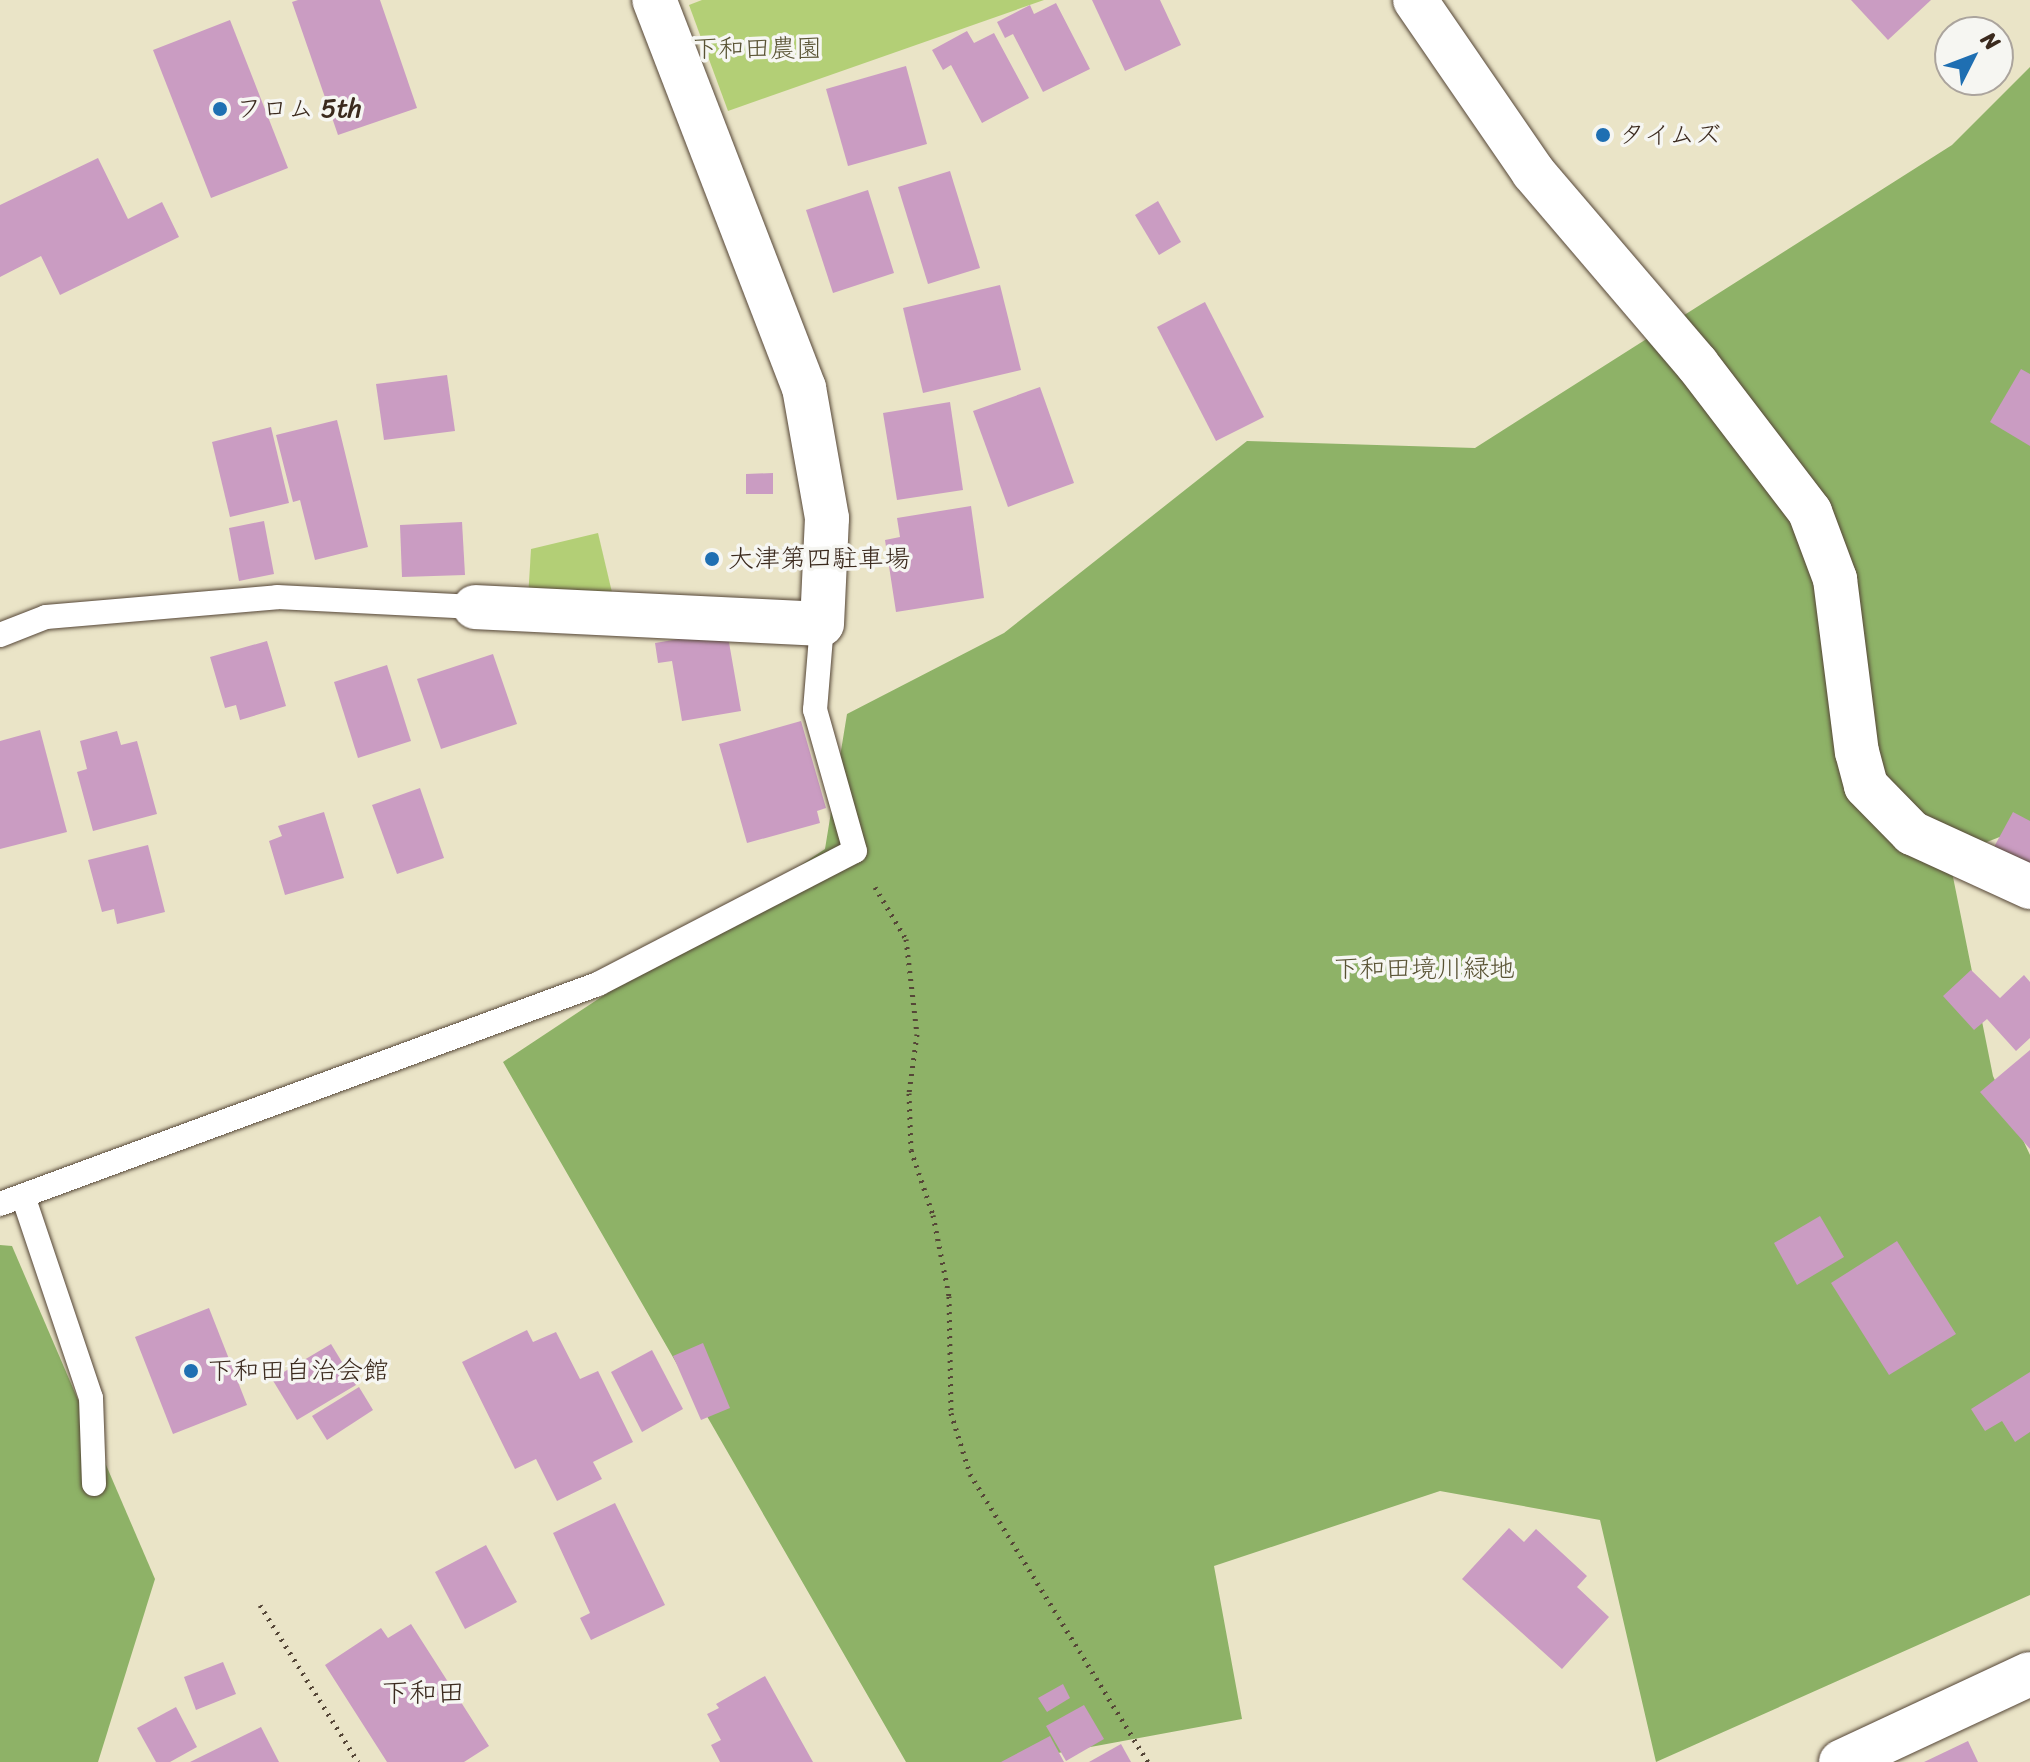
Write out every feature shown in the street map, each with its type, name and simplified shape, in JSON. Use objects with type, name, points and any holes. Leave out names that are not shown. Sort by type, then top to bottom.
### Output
[{"type":"street","points":[[475,607],[822,624],[827,518],[804,388],[654,0]]},
{"type":"street","points":[[1415,0],[1533,172],[1697,364],[1810,512],[1835,579],[1857,752],[1866,786],[1912,833],[2030,887]]},
{"type":"street","points":[[1841,1762],[2030,1674]]},
{"type":"lane","points":[[0,635],[46,617],[277,597],[475,607]]},
{"type":"lane","points":[[94,1484],[91,1398],[11,1200],[598,984],[855,851],[815,710],[822,624]]},
{"type":"path","points":[[855,851],[906,939],[917,1034],[909,1093],[911,1150],[933,1215],[949,1296],[951,1413],[970,1474],[1148,1762]]},
{"type":"path","points":[[260,1605],[358,1762]]},
{"type":"green space","name":"下和田農園","points":[[702,0],[1044,0],[728,111],[689,5]]},
{"type":"green space","name":"下和田境川緑地","points":[[2030,67],[2030,825],[1949,857],[1993,1076],[2030,1155],[2030,1595],[1656,1762],[1600,1520],[1440,1491],[1214,1566],[1242,1719],[1009,1762],[906,1762],[503,1062],[825,849],[847,714],[1004,633],[1247,441],[1475,448],[1952,145],[2001,96],[2014,96],[2014,83]]},
{"type":"green space","points":[[598,533],[614,601],[528,599],[531,549]]},
{"type":"green space","points":[[0,1245],[12,1246],[155,1579],[98,1762],[0,1762]]},
{"type":"building","points":[[380,0],[417,108],[338,135],[292,2]]},
{"type":"building","points":[[1092,0],[1160,0],[1181,45],[1125,71]]},
{"type":"building","points":[[1851,0],[1931,0],[1888,40]]},
{"type":"building","points":[[1056,3],[1090,69],[1043,92],[1013,34],[1005,38],[997,22],[1030,5],[1034,14]]},
{"type":"building","name":"フロム 5th","points":[[230,20],[288,168],[211,198],[153,50]]},
{"type":"building","points":[[967,31],[974,43],[994,33],[1029,98],[982,123],[951,65],[943,70],[932,50]]},
{"type":"building","points":[[906,66],[927,144],[848,166],[826,89]]},
{"type":"building","points":[[98,158],[128,219],[162,202],[179,237],[60,295],[41,256],[0,277],[0,205]]},
{"type":"building","points":[[950,171],[980,268],[928,284],[898,187]]},
{"type":"building","points":[[868,190],[894,273],[833,293],[806,210]]},
{"type":"building","points":[[1158,201],[1181,242],[1159,255],[1135,215]]},
{"type":"building","points":[[1000,285],[1021,370],[923,393],[903,308]]},
{"type":"building","points":[[1205,302],[1264,417],[1216,441],[1157,327]]},
{"type":"building","points":[[2021,369],[2030,374],[2030,446],[1990,422]]},
{"type":"building","points":[[447,375],[455,431],[384,440],[376,384]]},
{"type":"building","points":[[1040,387],[1074,483],[1008,507],[973,411]]},
{"type":"building","points":[[950,402],[963,490],[897,500],[883,413]]},
{"type":"building","points":[[337,420],[368,547],[315,560],[300,500],[293,502],[276,435]]},
{"type":"building","points":[[271,427],[289,503],[230,517],[212,442]]},
{"type":"building","points":[[773,473],[773,494],[746,494],[746,474]]},
{"type":"building","points":[[971,506],[984,598],[896,612],[885,540],[900,537],[897,518]]},
{"type":"building","points":[[264,521],[274,574],[239,581],[229,528]]},
{"type":"building","points":[[462,522],[465,575],[402,577],[400,525]]},
{"type":"building","points":[[727,631],[741,711],[682,721],[672,661],[658,663],[655,643]]},
{"type":"building","points":[[267,641],[286,706],[240,720],[236,705],[225,708],[210,657]]},
{"type":"building","points":[[493,654],[517,724],[441,749],[417,679]]},
{"type":"building","points":[[387,665],[411,741],[358,758],[334,682]]},
{"type":"building","points":[[801,721],[826,808],[817,811],[820,823],[747,843],[719,744]]},
{"type":"building","points":[[40,730],[67,832],[0,849],[0,741]]},
{"type":"building","points":[[117,731],[121,745],[137,741],[157,814],[93,831],[77,772],[87,769],[80,741]]},
{"type":"building","points":[[420,788],[444,858],[397,874],[372,805]]},
{"type":"building","points":[[324,812],[344,878],[285,895],[269,841],[282,836],[278,826]]},
{"type":"building","points":[[2013,812],[2030,821],[2030,865],[1994,847]]},
{"type":"building","points":[[148,845],[165,912],[117,924],[114,909],[102,912],[88,860]]},
{"type":"building","points":[[1971,970],[2000,998],[2024,975],[2030,982],[2030,1038],[2016,1051],[1987,1019],[1974,1030],[1943,996]]},
{"type":"building","points":[[2030,1050],[2030,1149],[1980,1092]]},
{"type":"building","points":[[1820,1216],[1844,1257],[1797,1285],[1774,1243]]},
{"type":"building","points":[[1897,1241],[1956,1334],[1889,1375],[1831,1283]]},
{"type":"building","name":"下和田自治会館","points":[[209,1308],[247,1405],[173,1434],[135,1337]]},
{"type":"building","points":[[527,1330],[533,1342],[556,1332],[580,1379],[598,1371],[633,1442],[593,1462],[602,1479],[557,1501],[536,1459],[515,1469],[462,1362]]},
{"type":"building","points":[[703,1343],[730,1408],[701,1420],[673,1356]]},
{"type":"building","points":[[331,1344],[356,1385],[297,1420],[272,1379]]},
{"type":"building","points":[[652,1350],[683,1409],[642,1432],[611,1372]]},
{"type":"building","points":[[2030,1372],[2030,1432],[2015,1442],[2002,1421],[1985,1431],[1971,1409]]},
{"type":"building","points":[[359,1387],[373,1410],[327,1440],[312,1416]]},
{"type":"building","points":[[615,1503],[665,1605],[591,1640],[580,1618],[590,1613],[553,1533]]},
{"type":"building","points":[[1509,1528],[1524,1542],[1536,1529],[1587,1576],[1577,1587],[1609,1617],[1562,1669],[1462,1579]]},
{"type":"building","points":[[486,1545],[517,1602],[465,1629],[435,1572]]},
{"type":"building","points":[[411,1624],[489,1746],[464,1762],[387,1762],[325,1665],[381,1628],[388,1638]]},
{"type":"building","points":[[223,1662],[236,1694],[196,1710],[184,1677]]},
{"type":"building","points":[[765,1676],[813,1762],[720,1762],[711,1745],[721,1740],[707,1714],[719,1708],[716,1704]]},
{"type":"building","points":[[1063,1684],[1070,1698],[1047,1712],[1038,1698]]},
{"type":"building","points":[[1084,1705],[1104,1739],[1066,1761],[1046,1726]]},
{"type":"building","points":[[176,1707],[197,1747],[170,1762],[156,1762],[137,1728]]},
{"type":"building","points":[[261,1727],[279,1762],[190,1762]]},
{"type":"building","points":[[1050,1736],[1064,1762],[1001,1762]]},
{"type":"building","points":[[1968,1741],[1978,1762],[1924,1762]]},
{"type":"building","points":[[1121,1744],[1131,1762],[1089,1762]]},
{"type":"place","name":"フロム 5th","points":[[220,109]]},
{"type":"place","name":"タイムズ","points":[[1603,135]]},
{"type":"place","name":"大津第四駐車場","points":[[712,559]]},
{"type":"place","name":"下和田自治会館","points":[[191,1371]]},
{"type":"district","name":"下和田","points":[[423,1693]]}]
